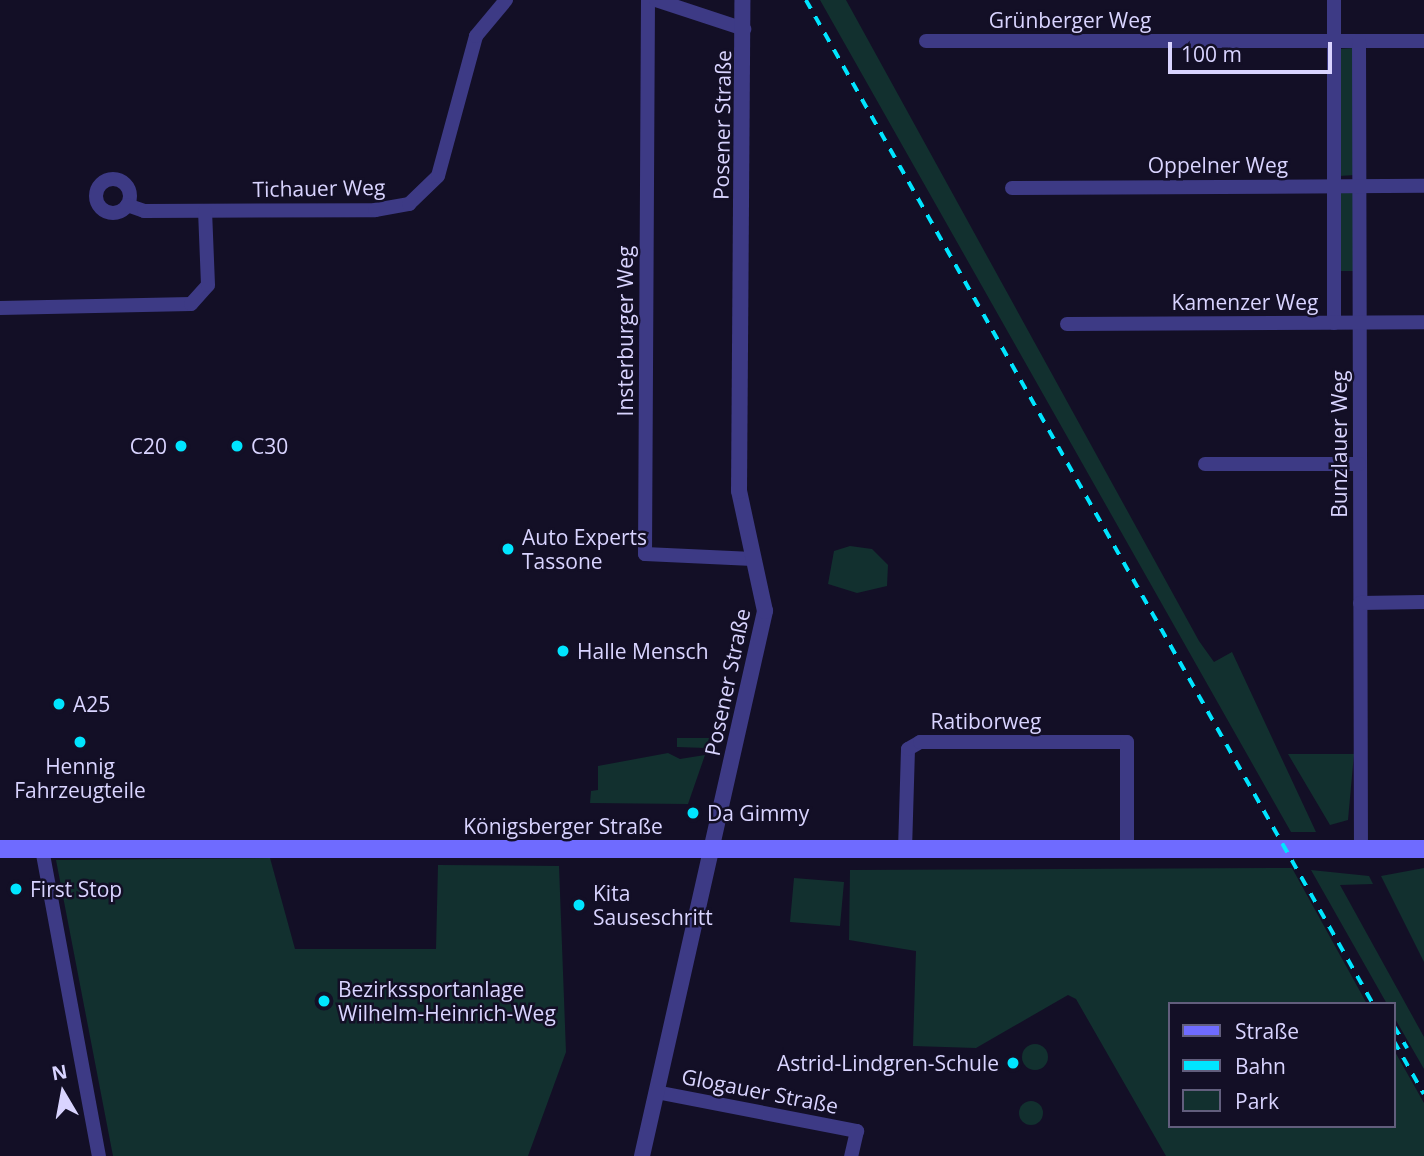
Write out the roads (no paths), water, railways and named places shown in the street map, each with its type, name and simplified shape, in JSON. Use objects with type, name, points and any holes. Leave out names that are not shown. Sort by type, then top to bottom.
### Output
[{"type":"main road","name":"Königsberger Straße","points":[[0,849],[1424,849]]},
{"type":"street","name":"Tichauer Weg","points":[[127,205],[144,212],[375,210],[409,204],[438,176],[475,36],[506,0]]},
{"type":"street","name":"Insterburger Weg","points":[[648,0],[645,554],[753,559]]},
{"type":"street","points":[[656,0],[744,29]]},
{"type":"street","name":"Posener Straße","points":[[642,1156],[765,611],[739,491],[744,29],[742,0]]},
{"type":"street","points":[[1334,0],[1334,323]]},
{"type":"street","name":"Grünberger Weg","points":[[926,41],[1424,41]]},
{"type":"street","name":"Bunzlauer Weg","points":[[1359,41],[1362,848]]},
{"type":"street","name":"Oppelner Weg","points":[[1012,188],[1424,186]]},
{"type":"street","points":[[0,308],[191,304],[208,285],[205,211]]},
{"type":"street","name":"Kamenzer Weg","points":[[1067,324],[1424,322]]},
{"type":"street","points":[[1205,464],[1359,464]]},
{"type":"street","points":[[1360,603],[1424,603]]},
{"type":"street","name":"Ratiborweg","points":[[905,850],[912,743],[1127,742],[1127,850]]},
{"type":"street","points":[[42,849],[99,1156]]},
{"type":"street","name":"Glogauer Straße","points":[[656,1092],[857,1131],[851,1156]]},
{"type":"railway","points":[[806,0],[1372,1002]]},
{"type":"railway","points":[[1396,1029],[1407,1048]]},
{"type":"railway","points":[[1396,1045],[1424,1094]]},
{"type":"place","name":"C20","points":[[181,446]]},
{"type":"place","name":"C30","points":[[237,446]]},
{"type":"place","name":"Auto Experts Tassone","points":[[508,549]]},
{"type":"place","name":"Halle Mensch","points":[[563,651]]},
{"type":"place","name":"A25","points":[[59,704]]},
{"type":"place","name":"Hennig Fahrzeugteile","points":[[80,742]]},
{"type":"place","name":"Da Gimmy","points":[[693,813]]},
{"type":"place","name":"First Stop","points":[[16,889]]},
{"type":"place","name":"Kita Sauseschritt","points":[[579,905]]},
{"type":"place","name":"Bezirkssportanlage Wilhelm-Heinrich-Weg","points":[[324,1001]]},
{"type":"place","name":"Astrid-Lindgren-Schule","points":[[1013,1063]]}]
